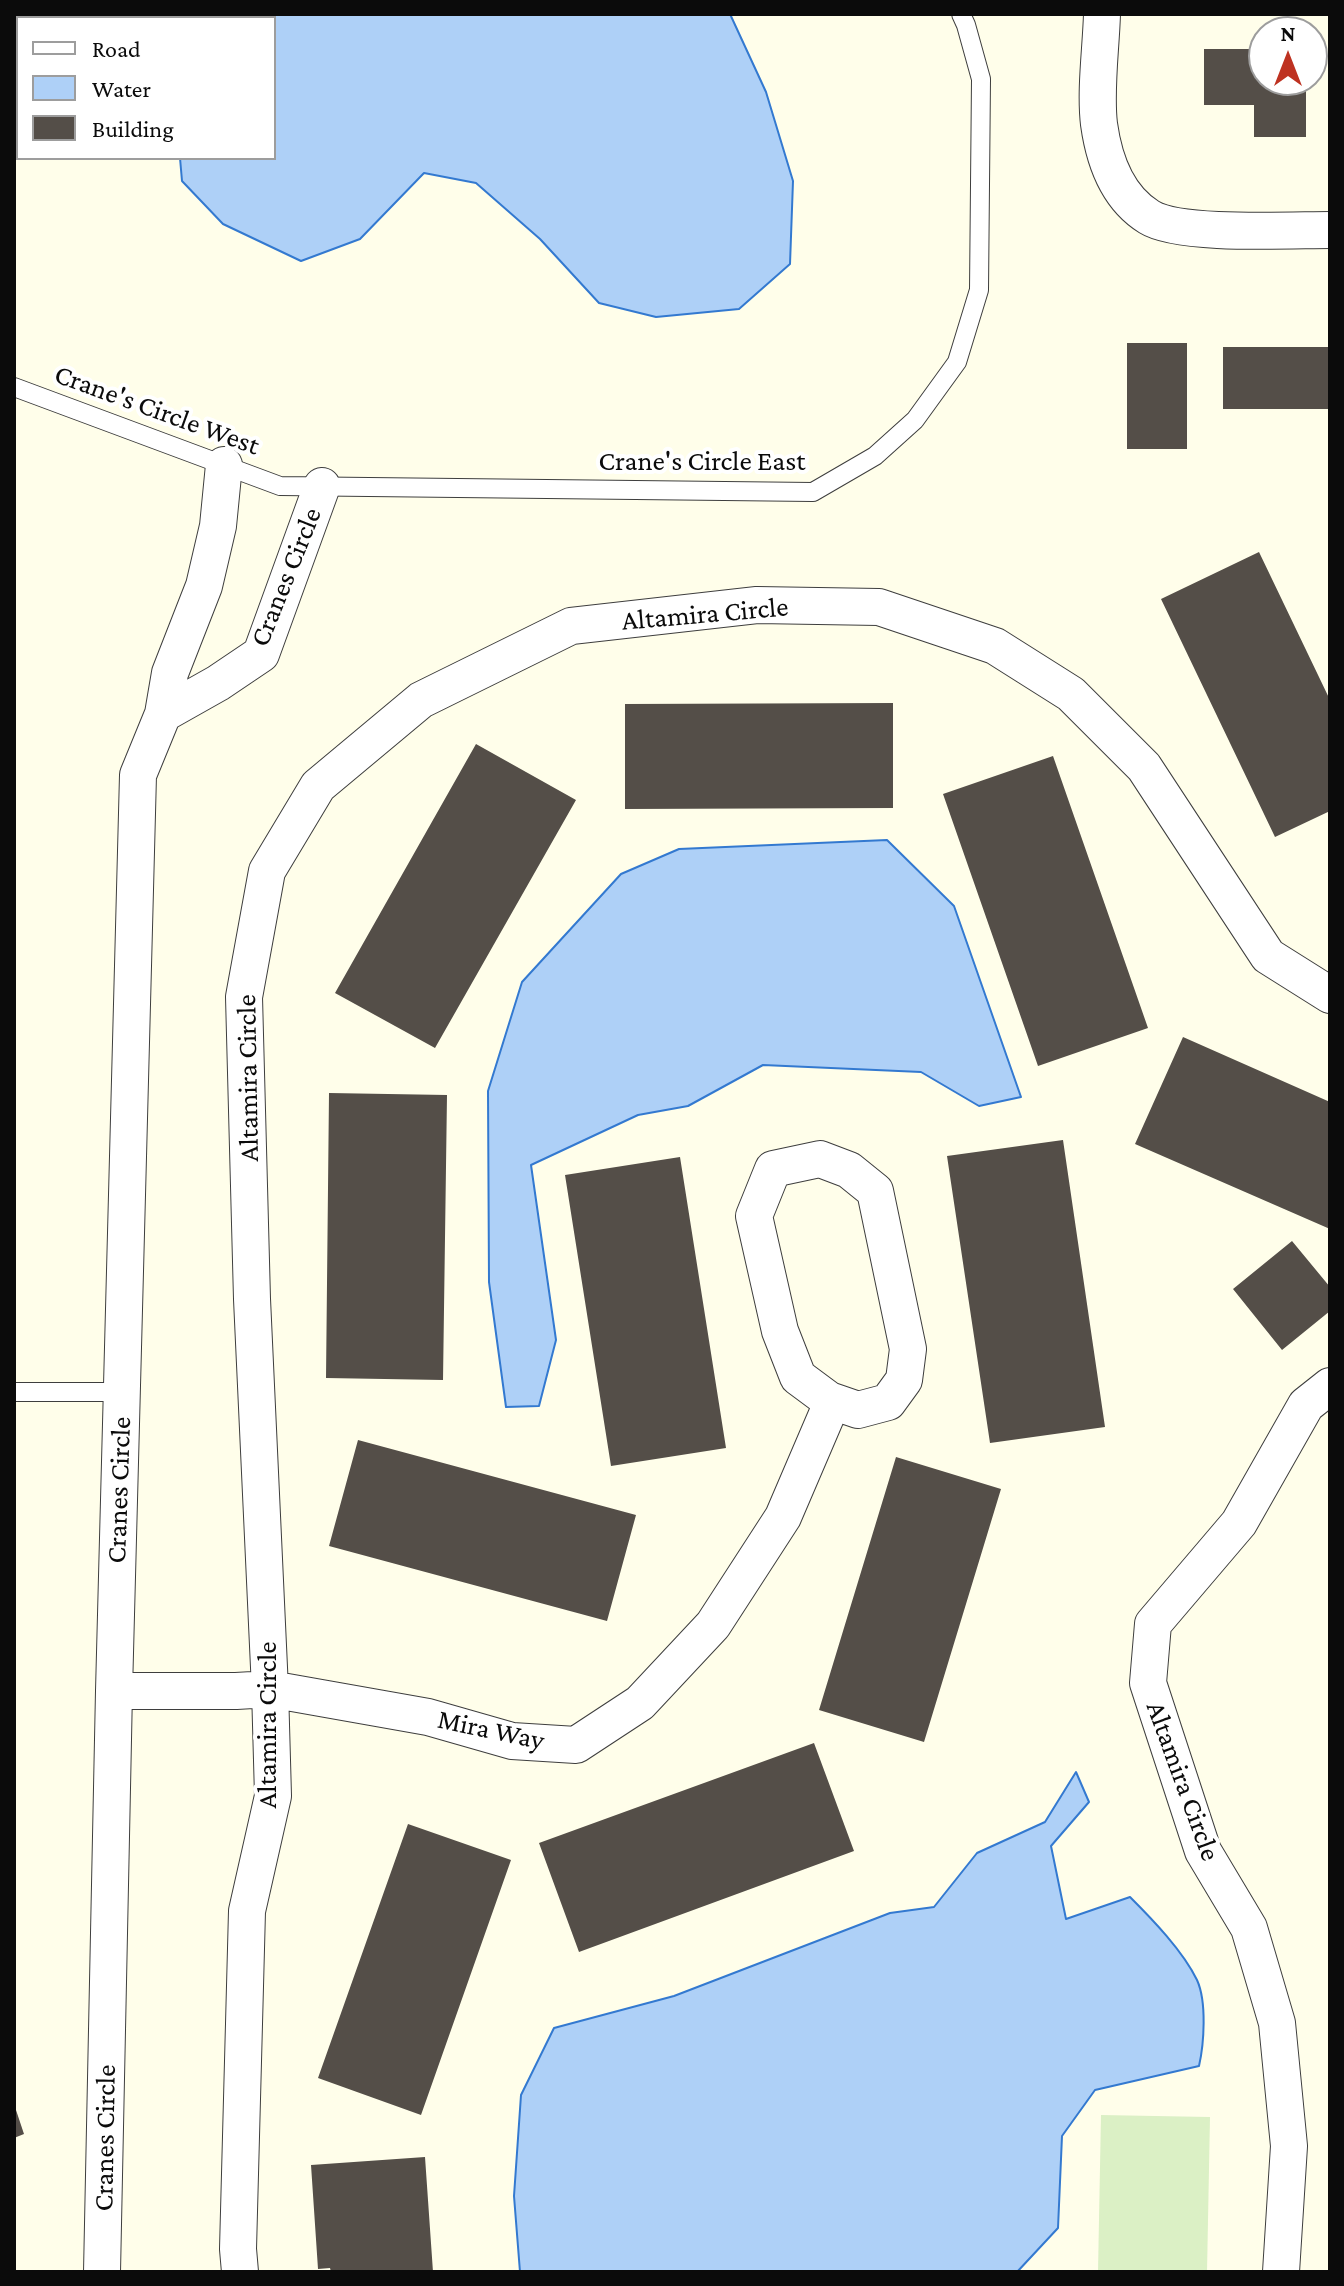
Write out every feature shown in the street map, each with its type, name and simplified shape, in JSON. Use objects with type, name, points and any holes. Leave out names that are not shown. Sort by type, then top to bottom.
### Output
[{"type":"street","points":[[1102,14],[1099,121],[1106,156],[1122,194],[1151,218],[1193,229],[1330,230]]},
{"type":"street","name":"Cranes Circle","points":[[102,2272],[138,775],[163,714],[170,673],[204,586],[218,526],[224,465]]},
{"type":"street","name":"Cranes Circle","points":[[163,714],[261,654],[322,486]]},
{"type":"street","name":"Altamira Circle","points":[[240,2272],[238,2249],[247,1911],[273,1796],[253,1314],[244,997],[267,871],[318,786],[421,700],[571,626],[757,605],[879,607],[995,646],[1071,694],[1144,767],[1268,956],[1330,995]]},
{"type":"street","points":[[820,1159],[849,1170],[875,1191],[908,1349],[904,1380],[888,1402],[858,1410],[829,1400],[798,1377],[780,1331],[754,1216],[773,1169],[820,1159]]},
{"type":"street","name":"Altamira Circle","points":[[1281,2272],[1289,2146],[1277,2023],[1249,1928],[1203,1851],[1148,1683],[1153,1624],[1239,1523],[1306,1405],[1330,1386]]},
{"type":"street","name":"Mira Way","points":[[114,1691],[270,1689],[428,1717],[512,1741],[576,1745],[640,1703],[713,1625],[783,1517],[828,1412],[829,1400]]},
{"type":"lane","name":"Crane's Circle East","points":[[280,486],[813,492],[875,456],[915,420],[957,362],[979,290],[981,79],[961,14]]},
{"type":"lane","name":"Crane's Circle West","points":[[14,387],[280,486]]},
{"type":"lane","points":[[14,1392],[122,1392]]},
{"type":"green space","points":[[1101,2115],[1210,2117],[1207,2272],[1098,2272]]},
{"type":"water","points":[[730,14],[766,92],[793,181],[790,264],[739,309],[656,317],[599,303],[540,239],[476,183],[424,173],[360,239],[301,261],[223,224],[182,181],[180,160],[276,160],[276,16],[190,16]]},
{"type":"water","points":[[887,840],[954,906],[1021,1097],[979,1106],[921,1072],[763,1065],[688,1106],[638,1115],[531,1165],[556,1340],[539,1406],[506,1407],[489,1282],[488,1091],[522,982],[621,874],[679,849]]},
{"type":"water","points":[[1076,1772],[1089,1802],[1051,1846],[1066,1919],[1130,1897],[1175,1947],[1197,1980],[1204,2023],[1202,2046],[1199,2066],[1095,2090],[1062,2136],[1058,2228],[1017,2272],[520,2272],[514,2196],[521,2095],[554,2028],[674,1996],[890,1913],[934,1907],[977,1853],[1045,1822]]},
{"type":"building","points":[[1204,49],[1248,49],[1248,96],[1306,96],[1306,137],[1254,137],[1254,105],[1204,105]]},
{"type":"building","points":[[1127,343],[1187,343],[1187,449],[1127,449]]},
{"type":"building","points":[[1223,347],[1328,347],[1328,409],[1223,409]]},
{"type":"building","points":[[1259,552],[1330,700],[1330,811],[1275,837],[1161,599]]},
{"type":"building","points":[[893,703],[893,808],[625,809],[625,704]]},
{"type":"building","points":[[476,744],[576,800],[435,1048],[335,993]]},
{"type":"building","points":[[1053,756],[1148,1028],[1038,1066],[943,794]]},
{"type":"building","points":[[1183,1037],[1330,1102],[1330,1229],[1135,1144]]},
{"type":"building","points":[[329,1093],[447,1095],[443,1380],[326,1378]]},
{"type":"building","points":[[1063,1140],[1105,1427],[990,1443],[947,1156]]},
{"type":"building","points":[[680,1157],[726,1448],[611,1466],[565,1175]]},
{"type":"building","points":[[1292,1241],[1330,1287],[1330,1311],[1282,1350],[1233,1289]]},
{"type":"building","points":[[358,1440],[636,1515],[607,1621],[329,1546]]},
{"type":"building","points":[[896,1457],[1001,1489],[924,1742],[819,1710]]},
{"type":"building","points":[[814,1743],[854,1851],[579,1952],[539,1843]]},
{"type":"building","points":[[408,1824],[511,1860],[421,2115],[318,2078]]},
{"type":"building","points":[[14,2104],[24,2134],[14,2138]]},
{"type":"building","points":[[425,2157],[433,2272],[331,2272],[330,2268],[318,2269],[311,2165]]}]
